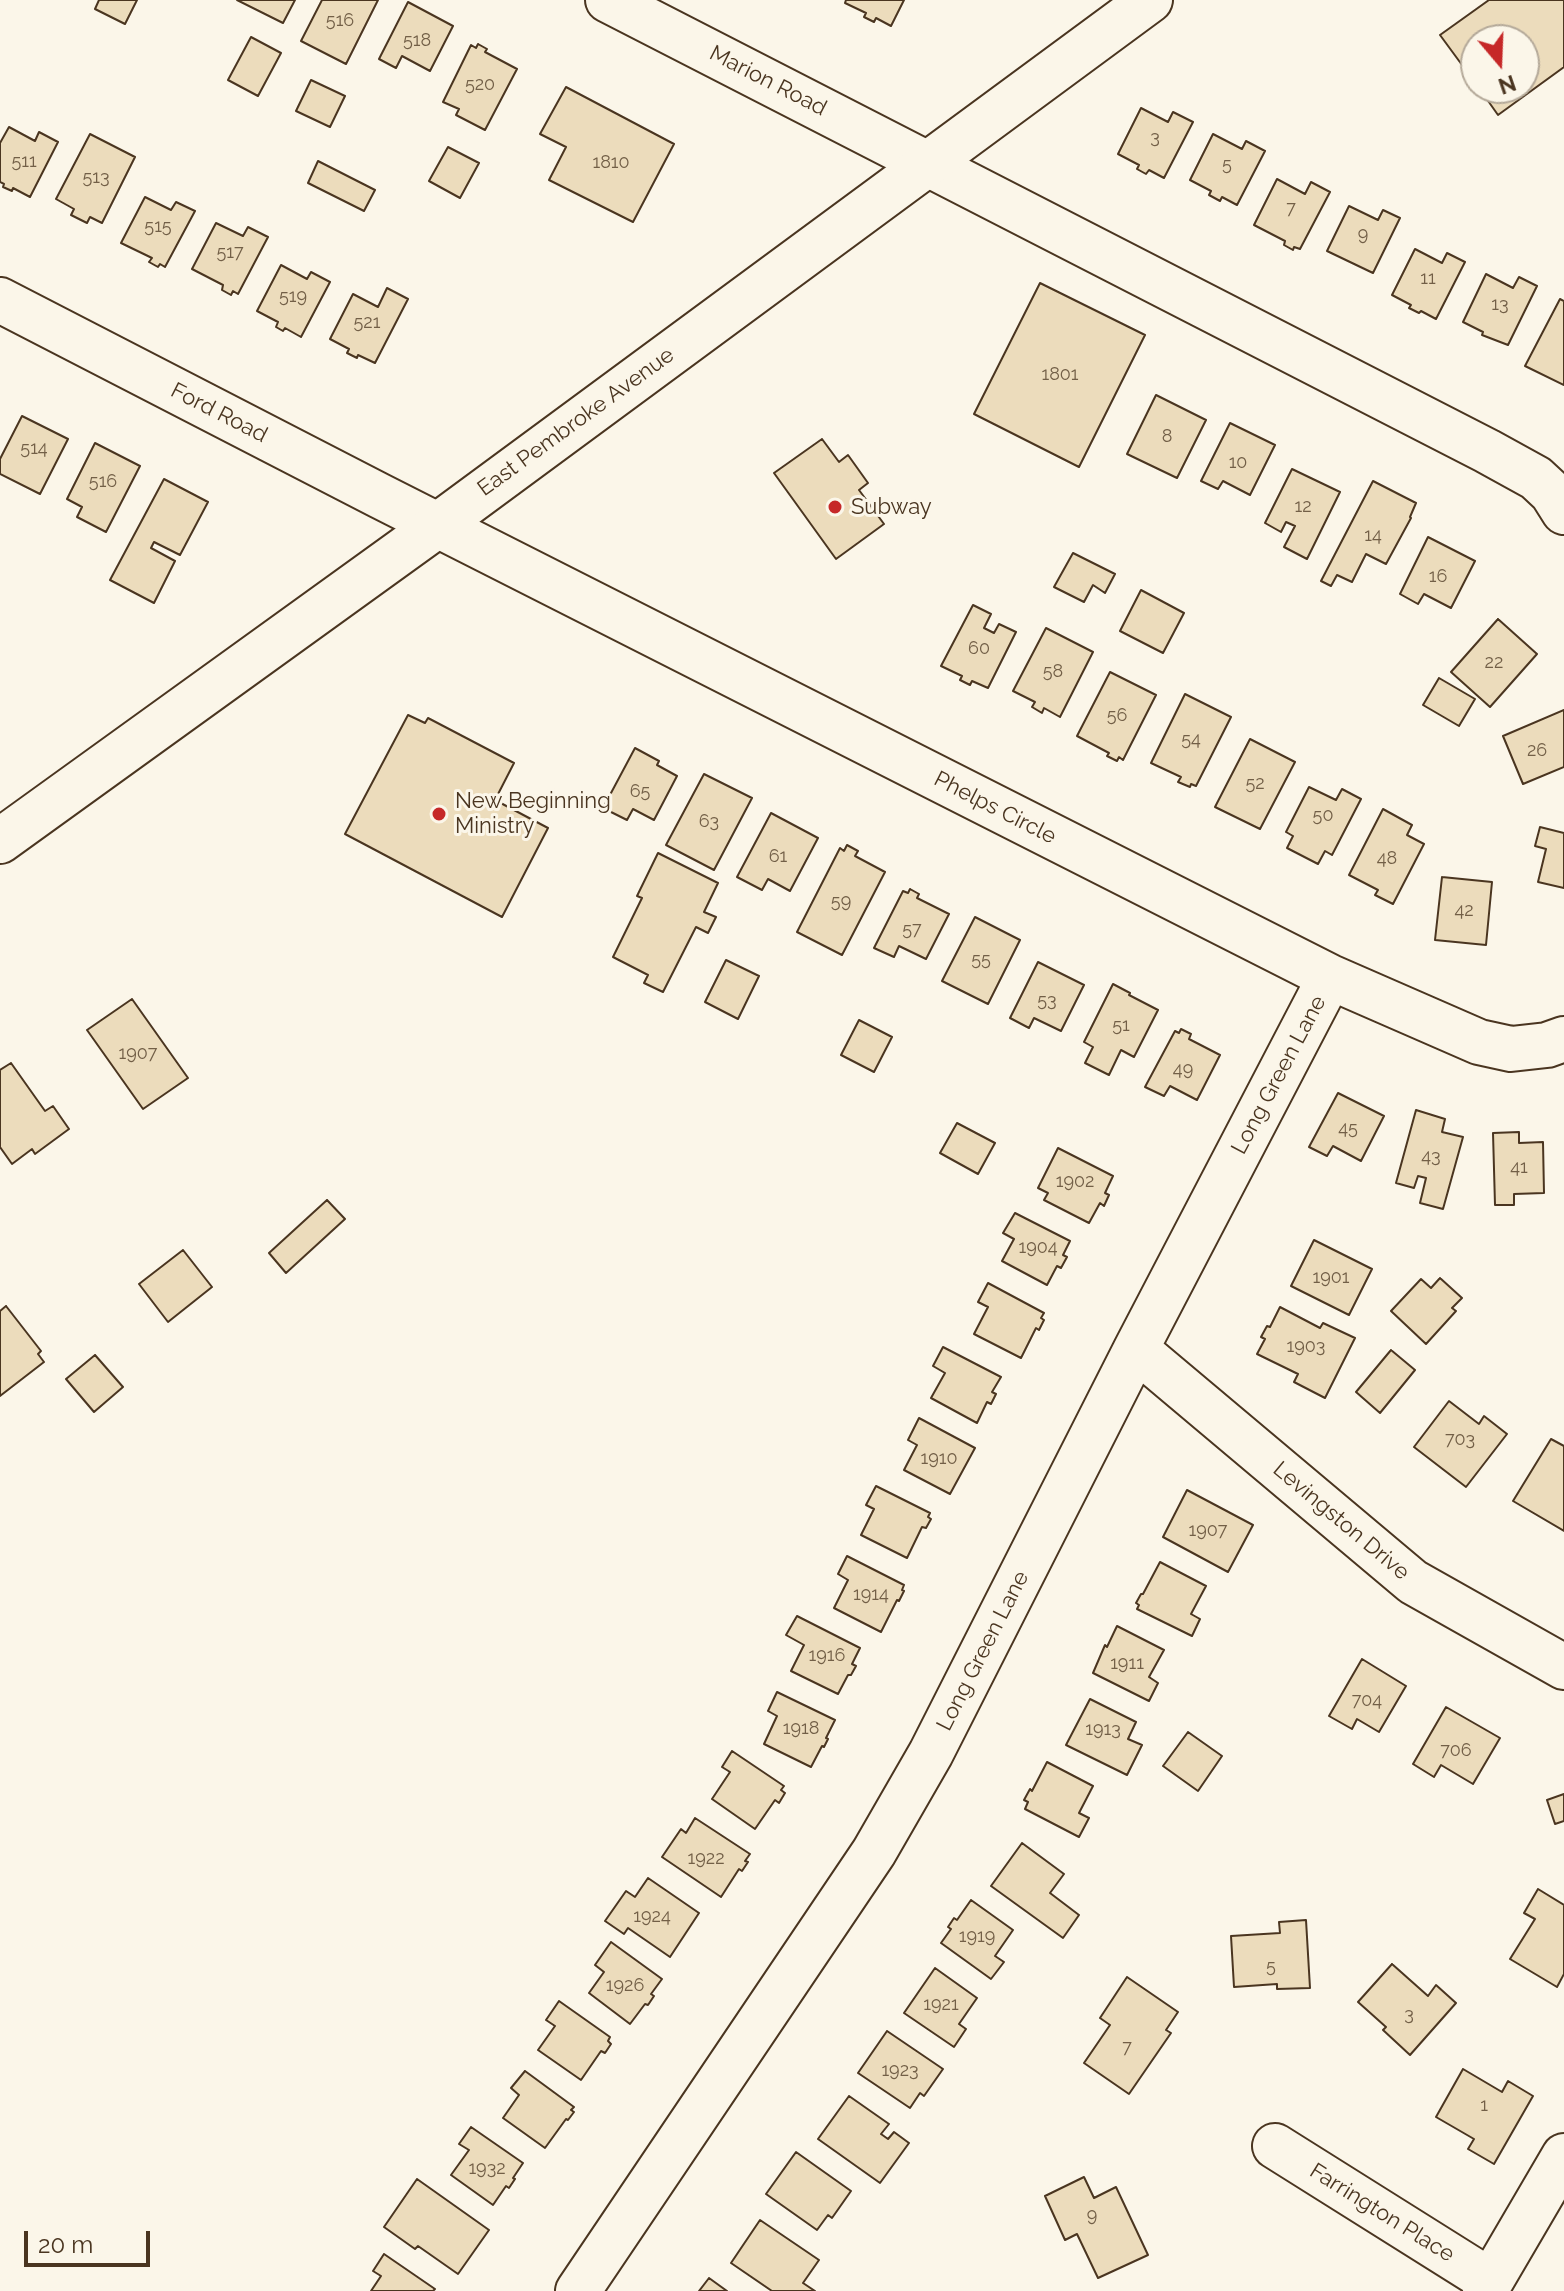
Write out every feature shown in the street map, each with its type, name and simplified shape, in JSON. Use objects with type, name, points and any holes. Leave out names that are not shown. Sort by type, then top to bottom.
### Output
[{"type":"street","name":"Marion Road","points":[[608,0],[927,163]]},
{"type":"street","name":"East Pembroke Avenue","points":[[0,841],[438,525],[1150,0]]},
{"type":"street","points":[[927,163],[1487,451],[1536,478],[1552,493],[1564,512]]},
{"type":"street","name":"Ford Road","points":[[0,300],[438,525]]},
{"type":"street","name":"Phelps Circle","points":[[438,525],[1330,977],[1479,1042],[1511,1049],[1547,1045],[1564,1039]]},
{"type":"street","name":"Long Green Lane","points":[[578,2291],[874,1852],[938,1739],[1330,977]]},
{"type":"street","name":"Levingston Drive","points":[[1136,1349],[1413,1582],[1564,1667]]},
{"type":"street","name":"Farrington Place","points":[[1275,2146],[1488,2286]]},
{"type":"street","points":[[1488,2286],[1564,2156]]},
{"type":"building","points":[[99,0],[137,0],[125,24],[95,9]]},
{"type":"building","points":[[237,0],[295,0],[283,23]]},
{"type":"building","points":[[322,0],[378,0],[346,64],[301,41]]},
{"type":"building","points":[[846,0],[904,0],[891,26],[876,18],[874,22],[864,17],[866,13],[845,3]]},
{"type":"building","points":[[1489,0],[1564,0],[1564,67],[1540,84],[1540,24],[1460,24],[1460,62],[1440,35]]},
{"type":"building","points":[[408,2],[453,26],[430,71],[402,56],[396,68],[379,59]]},
{"type":"building","points":[[251,37],[281,53],[258,96],[228,80]]},
{"type":"building","points":[[478,44],[487,49],[485,52],[517,69],[485,130],[456,115],[459,109],[443,102],[471,45],[476,48]]},
{"type":"building","points":[[311,80],[345,96],[330,127],[296,111]]},
{"type":"building","points":[[566,87],[674,144],[633,222],[549,180],[566,147],[540,134]]},
{"type":"building","points":[[1490,104],[1513,104],[1498,115]]},
{"type":"building","points":[[1141,108],[1168,122],[1173,112],[1193,122],[1164,178],[1149,170],[1146,174],[1137,169],[1139,165],[1118,154]]},
{"type":"building","points":[[9,127],[35,141],[39,132],[58,142],[30,197],[13,188],[12,191],[3,187],[4,184],[0,182],[0,143]]},
{"type":"building","points":[[90,134],[135,157],[102,223],[90,217],[87,223],[71,215],[74,209],[56,199]]},
{"type":"building","points":[[1213,134],[1242,149],[1246,141],[1265,151],[1237,205],[1222,197],[1220,201],[1209,195],[1211,191],[1190,180]]},
{"type":"building","points":[[448,147],[479,163],[460,198],[429,181]]},
{"type":"building","points":[[318,161],[375,190],[364,211],[308,183]]},
{"type":"building","points":[[1277,179],[1305,194],[1311,182],[1330,192],[1300,249],[1294,247],[1293,250],[1284,245],[1285,241],[1254,225]]},
{"type":"building","points":[[145,197],[171,210],[176,202],[195,211],[165,267],[160,264],[158,267],[149,262],[152,258],[121,243]]},
{"type":"building","points":[[1349,206],[1378,220],[1383,210],[1400,218],[1373,273],[1327,251]]},
{"type":"building","points":[[216,223],[243,236],[248,227],[268,237],[238,294],[233,291],[231,295],[222,290],[223,285],[192,269]]},
{"type":"building","points":[[1415,249],[1442,263],[1447,253],[1465,262],[1436,319],[1409,308],[1411,305],[1392,295]]},
{"type":"building","points":[[281,265],[307,279],[311,272],[330,282],[301,337],[285,328],[283,331],[276,327],[278,322],[257,311]]},
{"type":"building","points":[[1486,274],[1513,288],[1519,277],[1537,286],[1508,345],[1482,335],[1483,332],[1463,322]]},
{"type":"building","points":[[1040,283],[1145,335],[1079,467],[974,414]]},
{"type":"building","points":[[387,288],[408,299],[375,363],[347,353],[349,349],[330,339],[353,294],[378,307]]},
{"type":"building","points":[[1560,299],[1564,301],[1564,385],[1525,366]]},
{"type":"building","points":[[1156,395],[1206,420],[1177,478],[1127,454]]},
{"type":"building","points":[[22,416],[68,439],[40,494],[0,474],[0,459]]},
{"type":"building","points":[[1230,423],[1275,445],[1250,495],[1223,481],[1218,489],[1201,481]]},
{"type":"building","name":"Subway","points":[[822,439],[839,462],[848,455],[868,483],[859,490],[884,524],[836,559],[774,473]]},
{"type":"building","points":[[95,443],[140,466],[106,532],[77,517],[82,507],[67,499]]},
{"type":"building","points":[[1292,469],[1340,492],[1307,559],[1284,547],[1295,526],[1286,522],[1281,532],[1265,523]]},
{"type":"building","points":[[164,479],[208,502],[180,555],[154,542],[151,548],[175,561],[154,603],[110,580]]},
{"type":"building","points":[[1373,481],[1416,503],[1411,518],[1386,564],[1366,554],[1352,582],[1337,575],[1331,586],[1321,581]]},
{"type":"building","points":[[1428,537],[1475,561],[1451,608],[1424,594],[1418,604],[1400,594]]},
{"type":"building","points":[[1073,553],[1115,574],[1105,593],[1093,585],[1084,602],[1054,587]]},
{"type":"building","points":[[1141,590],[1184,613],[1163,653],[1120,631]]},
{"type":"building","points":[[973,605],[991,614],[984,628],[994,633],[999,624],[1016,632],[988,688],[972,681],[970,685],[960,680],[962,676],[941,666]]},
{"type":"building","points":[[1498,619],[1537,654],[1490,707],[1451,672]]},
{"type":"building","points":[[1046,628],[1093,652],[1060,717],[1044,708],[1042,713],[1032,707],[1035,702],[1013,691]]},
{"type":"building","points":[[1110,672],[1156,695],[1123,760],[1119,757],[1117,761],[1107,756],[1109,753],[1077,736]]},
{"type":"building","points":[[1439,678],[1475,699],[1459,726],[1423,705]]},
{"type":"building","points":[[1185,694],[1231,717],[1196,786],[1191,784],[1190,787],[1178,782],[1181,777],[1151,763]]},
{"type":"building","points":[[1564,710],[1564,767],[1523,784],[1503,736]]},
{"type":"building","name":"New Beginning Ministry","points":[[408,715],[425,723],[428,718],[514,763],[495,800],[548,828],[502,917],[345,834]]},
{"type":"building","points":[[1250,739],[1295,762],[1260,829],[1215,807]]},
{"type":"building","points":[[635,748],[659,761],[657,765],[677,776],[654,820],[633,809],[627,820],[603,808]]},
{"type":"building","points":[[704,774],[752,798],[714,870],[666,845]]},
{"type":"building","points":[[1309,787],[1336,800],[1342,789],[1361,799],[1332,855],[1325,851],[1318,864],[1287,848],[1293,836],[1286,832]]},
{"type":"building","points":[[1383,809],[1412,825],[1407,835],[1424,844],[1393,904],[1375,895],[1378,890],[1349,875]]},
{"type":"building","points":[[771,813],[818,838],[790,891],[768,879],[762,890],[737,877]]},
{"type":"building","points":[[1540,827],[1564,833],[1564,888],[1538,882],[1546,849],[1535,846]]},
{"type":"building","points":[[847,845],[858,851],[855,856],[885,872],[842,955],[797,932],[840,848],[844,851]]},
{"type":"building","points":[[658,853],[718,883],[704,912],[716,917],[708,933],[696,927],[663,992],[644,983],[648,975],[613,957],[642,898],[637,896]]},
{"type":"building","points":[[1442,877],[1492,882],[1486,945],[1435,940]]},
{"type":"building","points":[[910,889],[919,894],[917,898],[949,914],[926,959],[899,946],[894,957],[874,948],[903,891],[908,893]]},
{"type":"building","points":[[975,917],[1020,940],[988,1004],[942,981]]},
{"type":"building","points":[[726,960],[759,976],[738,1019],[705,1002]]},
{"type":"building","points":[[1038,962],[1084,985],[1061,1031],[1034,1018],[1029,1028],[1010,1018]]},
{"type":"building","points":[[1113,984],[1158,1010],[1134,1057],[1121,1050],[1109,1075],[1085,1063],[1093,1047],[1084,1042]]},
{"type":"building","points":[[132,999],[188,1078],[143,1109],[87,1030]]},
{"type":"building","points":[[859,1020],[892,1037],[874,1072],[841,1055]]},
{"type":"building","points":[[1181,1029],[1191,1034],[1189,1039],[1220,1055],[1197,1100],[1170,1086],[1164,1096],[1145,1087],[1175,1031],[1179,1033]]},
{"type":"building","points":[[11,1063],[45,1111],[53,1106],[69,1129],[35,1154],[32,1149],[12,1164],[0,1147],[0,1070]]},
{"type":"building","points":[[1338,1093],[1384,1116],[1361,1161],[1333,1146],[1327,1156],[1309,1147]]},
{"type":"building","points":[[1416,1110],[1445,1119],[1442,1132],[1463,1137],[1443,1209],[1420,1203],[1426,1178],[1418,1176],[1414,1188],[1396,1183]]},
{"type":"building","points":[[957,1123],[995,1143],[978,1174],[940,1153]]},
{"type":"building","points":[[1519,1132],[1519,1143],[1543,1142],[1544,1193],[1514,1194],[1514,1205],[1495,1205],[1493,1133]]},
{"type":"building","points":[[1058,1148],[1113,1176],[1105,1193],[1109,1195],[1104,1206],[1100,1203],[1089,1223],[1044,1200],[1048,1193],[1038,1188]]},
{"type":"building","points":[[327,1200],[345,1219],[286,1273],[269,1253]]},
{"type":"building","points":[[1015,1213],[1070,1241],[1063,1255],[1067,1257],[1061,1268],[1057,1266],[1047,1285],[1002,1261],[1014,1239],[1003,1233]]},
{"type":"building","points":[[1314,1240],[1372,1269],[1349,1315],[1291,1286]]},
{"type":"building","points":[[183,1250],[212,1287],[168,1322],[139,1284]]},
{"type":"building","points":[[1440,1278],[1462,1298],[1452,1308],[1456,1311],[1426,1344],[1391,1311],[1421,1279],[1431,1288]]},
{"type":"building","points":[[988,1283],[1044,1313],[1039,1330],[1036,1328],[1021,1358],[974,1334],[988,1307],[978,1302]]},
{"type":"building","points":[[6,1306],[41,1351],[38,1354],[44,1362],[0,1396],[0,1311]]},
{"type":"building","points":[[1280,1307],[1320,1328],[1323,1323],[1355,1338],[1325,1398],[1294,1382],[1298,1374],[1257,1354],[1265,1339],[1261,1337]]},
{"type":"building","points":[[943,1347],[1001,1377],[992,1392],[996,1394],[991,1404],[987,1402],[977,1423],[931,1398],[945,1373],[933,1366]]},
{"type":"building","points":[[1391,1350],[1415,1370],[1380,1413],[1356,1392]]},
{"type":"building","points":[[95,1355],[123,1387],[94,1412],[66,1379]]},
{"type":"building","points":[[1449,1401],[1479,1424],[1484,1416],[1507,1434],[1466,1487],[1414,1447]]},
{"type":"building","points":[[919,1418],[975,1448],[950,1494],[904,1470],[917,1445],[908,1440]]},
{"type":"building","points":[[1551,1439],[1564,1446],[1564,1531],[1513,1501]]},
{"type":"building","points":[[876,1486],[930,1513],[928,1517],[931,1519],[926,1528],[922,1527],[907,1558],[861,1535],[874,1509],[866,1505]]},
{"type":"building","points":[[1187,1490],[1253,1525],[1228,1572],[1163,1537]]},
{"type":"building","points":[[847,1556],[904,1585],[904,1591],[881,1632],[834,1608],[848,1580],[838,1574]]},
{"type":"building","points":[[1160,1562],[1206,1586],[1191,1614],[1200,1619],[1192,1636],[1137,1609],[1139,1605],[1136,1603]]},
{"type":"building","points":[[797,1616],[860,1648],[852,1664],[856,1666],[838,1694],[791,1671],[804,1645],[786,1635]]},
{"type":"building","points":[[1117,1626],[1164,1650],[1149,1677],[1158,1683],[1149,1701],[1093,1673]]},
{"type":"building","points":[[1362,1659],[1406,1686],[1379,1732],[1357,1719],[1352,1729],[1329,1716]]},
{"type":"building","points":[[777,1692],[835,1720],[824,1747],[811,1767],[764,1744],[777,1716],[768,1711]]},
{"type":"building","points":[[1090,1699],[1136,1722],[1128,1739],[1142,1745],[1127,1775],[1066,1745]]},
{"type":"building","points":[[1446,1707],[1500,1738],[1473,1784],[1441,1765],[1434,1777],[1413,1764]]},
{"type":"building","points":[[1188,1732],[1222,1756],[1198,1791],[1163,1766]]},
{"type":"building","points":[[732,1751],[784,1786],[781,1790],[785,1793],[779,1803],[775,1800],[755,1829],[712,1799],[730,1772],[722,1767]]},
{"type":"building","points":[[1047,1762],[1093,1786],[1079,1813],[1089,1818],[1079,1837],[1025,1809],[1028,1802],[1024,1800]]},
{"type":"building","points":[[1564,1794],[1564,1821],[1555,1824],[1547,1800]]},
{"type":"building","points":[[695,1818],[750,1854],[742,1871],[739,1869],[721,1897],[662,1857],[681,1829],[686,1833]]},
{"type":"building","points":[[1022,1843],[1064,1874],[1050,1893],[1079,1915],[1063,1938],[991,1886]]},
{"type":"building","points":[[648,1878],[699,1913],[670,1957],[628,1928],[624,1934],[605,1921],[626,1891],[635,1897]]},
{"type":"building","points":[[1538,1889],[1564,1905],[1564,1974],[1557,1987],[1510,1959],[1535,1919],[1524,1913]]},
{"type":"building","points":[[971,1900],[1013,1930],[995,1956],[1004,1962],[991,1979],[941,1943],[951,1929],[948,1927],[954,1918],[957,1920]]},
{"type":"building","points":[[1306,1920],[1310,1988],[1277,1989],[1277,1984],[1234,1987],[1231,1936],[1280,1933],[1279,1922]]},
{"type":"building","points":[[611,1942],[662,1979],[651,1994],[654,1996],[648,2005],[645,2004],[630,2024],[589,1993],[604,1972],[595,1965]]},
{"type":"building","points":[[1392,1964],[1428,1996],[1436,1985],[1456,2003],[1410,2055],[1383,2030],[1386,2027],[1358,2002]]},
{"type":"building","points":[[935,1968],[977,1998],[959,2024],[966,2029],[954,2047],[904,2013]]},
{"type":"building","points":[[1127,1977],[1178,2012],[1166,2030],[1171,2033],[1129,2094],[1084,2063],[1110,2025],[1100,2018]]},
{"type":"building","points":[[559,2001],[610,2037],[608,2041],[611,2044],[605,2053],[601,2051],[581,2080],[538,2050],[555,2026],[546,2020]]},
{"type":"building","points":[[887,2031],[943,2069],[924,2096],[920,2093],[910,2108],[858,2073]]},
{"type":"building","points":[[1463,2069],[1502,2092],[1508,2081],[1533,2096],[1494,2164],[1468,2149],[1474,2139],[1436,2117]]},
{"type":"building","points":[[525,2071],[574,2107],[571,2110],[574,2112],[545,2148],[503,2118],[519,2095],[511,2088]]},
{"type":"building","points":[[849,2096],[889,2124],[881,2134],[888,2139],[894,2132],[909,2143],[880,2183],[818,2139]]},
{"type":"building","points":[[471,2127],[523,2163],[509,2188],[506,2186],[493,2205],[451,2175],[469,2150],[459,2144]]},
{"type":"building","points":[[796,2152],[851,2191],[832,2218],[828,2215],[817,2230],[766,2194]]},
{"type":"building","points":[[1084,2177],[1094,2198],[1116,2187],[1148,2255],[1098,2278],[1077,2234],[1065,2240],[1045,2196]]},
{"type":"building","points":[[417,2179],[489,2230],[458,2274],[384,2227]]},
{"type":"building","points":[[760,2220],[819,2260],[803,2283],[815,2291],[772,2291],[731,2263]]},
{"type":"building","points":[[384,2254],[435,2289],[371,2291],[381,2276],[373,2271]]},
{"type":"building","points":[[709,2278],[727,2291],[699,2291]]},
{"type":"place","name":"Subway","points":[[835,507]]},
{"type":"place","name":"New Beginning Ministry","points":[[439,814]]}]
